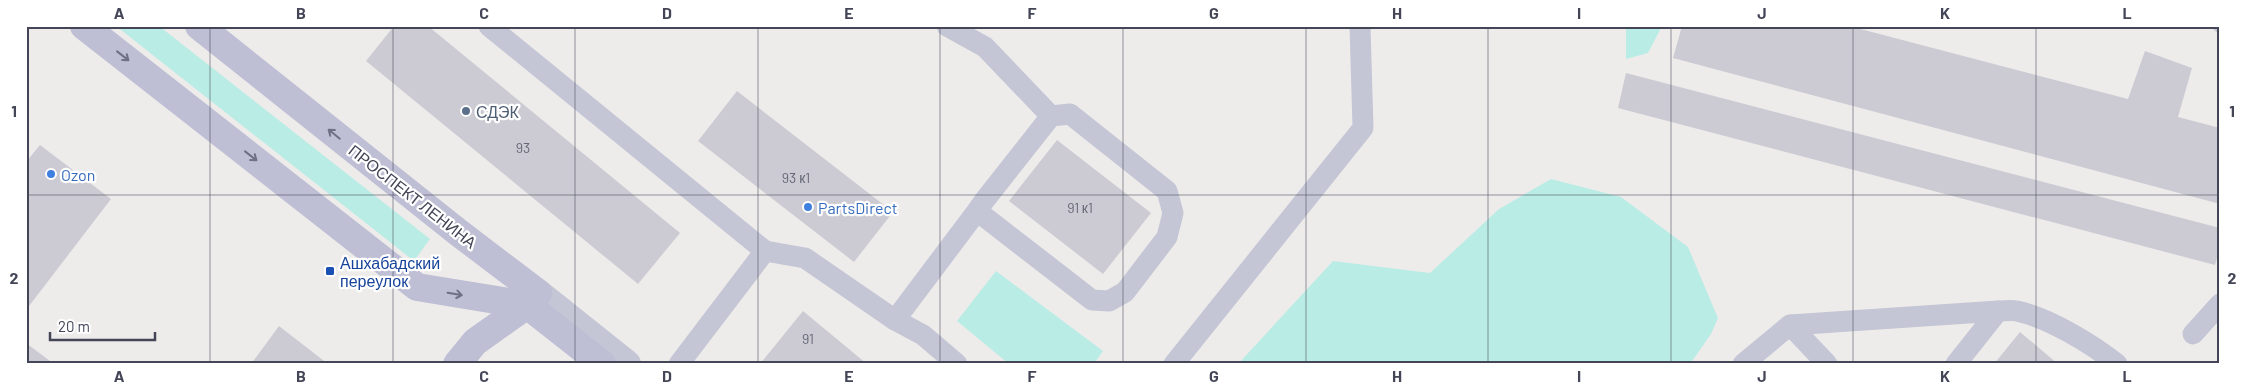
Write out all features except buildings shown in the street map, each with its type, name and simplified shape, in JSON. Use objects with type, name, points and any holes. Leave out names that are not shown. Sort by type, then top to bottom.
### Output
[{"type":"main road","name":"ПРОСПЕКТ ЛЕНИНА","points":[[84,26],[417,287],[532,299]]},
{"type":"main road","name":"ПРОСПЕКТ ЛЕНИНА","points":[[199,26],[451,227],[532,299]]},
{"type":"main road","points":[[457,364],[475,342],[532,299],[602,364]]},
{"type":"street","name":"ПРОСПЕКТ ЛЕНИНА","points":[[532,299],[627,364]]},
{"type":"lane","points":[[489,26],[765,252],[805,258],[895,320],[922,335],[957,364]]},
{"type":"lane","points":[[946,26],[985,47],[1051,116]]},
{"type":"lane","points":[[1174,364],[1363,128],[1360,26]]},
{"type":"lane","points":[[895,320],[977,211],[1051,116],[1070,114],[1167,191],[1174,213],[1167,237],[1125,292],[1109,301],[1092,300],[977,211]]},
{"type":"lane","points":[[679,364],[765,252]]},
{"type":"lane","points":[[2193,334],[2220,304]]},
{"type":"lane","points":[[1956,364],[1998,311]]},
{"type":"lane","points":[[1743,364],[1790,325],[2017,311],[2062,329],[2094,346],[2117,364]]},
{"type":"lane","points":[[1790,325],[1827,364]]},
{"type":"shaded area","points":[[116,26],[159,26],[430,239],[414,261]]},
{"type":"shaded area","points":[[1626,26],[1662,26],[1648,53],[1626,59]]},
{"type":"shaded area","points":[[1551,179],[1621,197],[1688,247],[1718,318],[1711,334],[1690,364],[1238,364],[1333,261],[1430,273],[1499,209]]},
{"type":"shaded area","points":[[996,271],[1103,351],[1094,364],[1009,364],[957,321]]},
{"type":"place","name":"СДЭК","points":[[466,111]]},
{"type":"place","name":"Ozon","points":[[51,174]]},
{"type":"place","name":"PartsDirect","points":[[808,207]]},
{"type":"place","name":"Ашхабадский переулок","points":[[330,271]]}]
